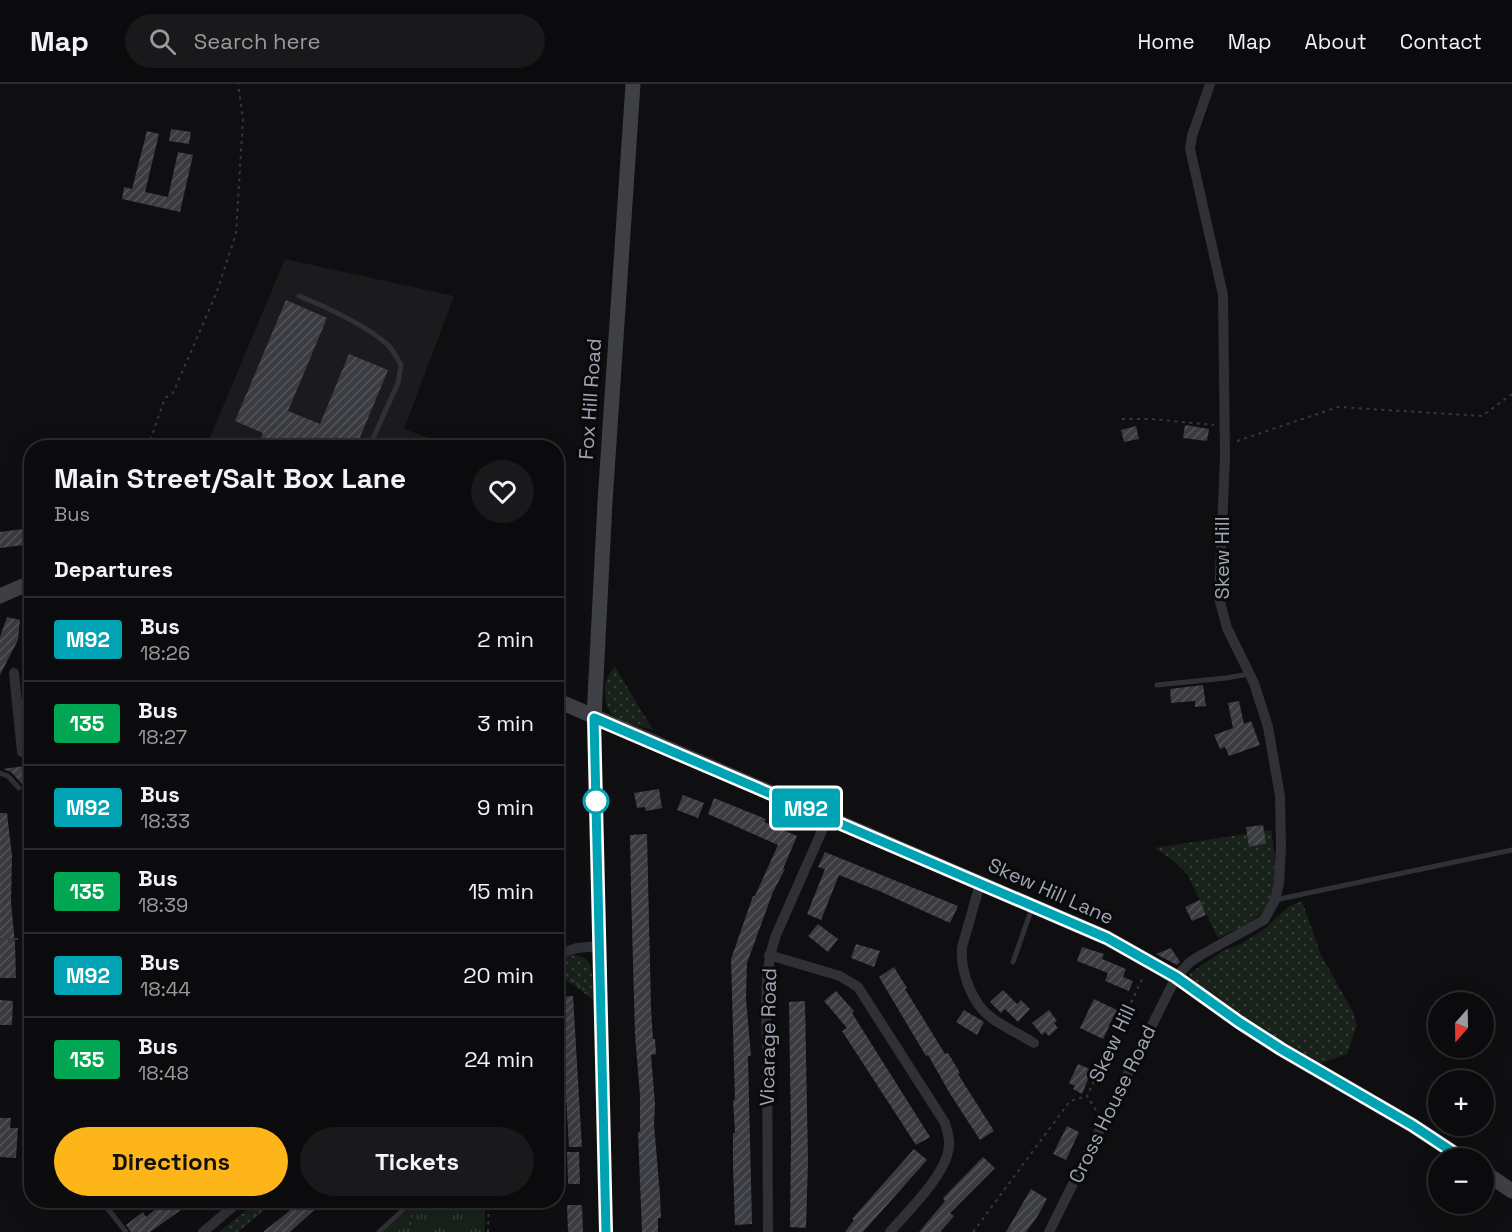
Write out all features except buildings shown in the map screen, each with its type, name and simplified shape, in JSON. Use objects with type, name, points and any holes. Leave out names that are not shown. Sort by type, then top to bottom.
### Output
[{"type":"street","name":"Fox Hill Road","points":[[594,718],[605,502],[633,84]]},
{"type":"street","name":"Skew Hill","points":[[1176,977],[1201,954],[1264,920],[1275,900],[1279,883],[1281,847],[1280,796],[1268,727],[1250,674],[1227,628],[1219,598],[1225,443],[1223,295],[1190,149],[1192,136],[1210,84]]},
{"type":"street","points":[[0,596],[24,586]]},
{"type":"street","points":[[14,673],[22,752]]},
{"type":"street","name":"Skew Hill Lane","points":[[564,704],[1107,938],[1176,977],[1273,1043],[1447,1148]]},
{"type":"street","points":[[18,706],[24,706]]},
{"type":"street","points":[[594,718],[606,1232]]},
{"type":"street","name":"Vicarage Road","points":[[768,1232],[767,972],[769,956],[828,817]]},
{"type":"street","points":[[980,884],[962,947],[961,957],[965,974],[973,994],[986,1014],[1034,1043]]},
{"type":"street","points":[[564,952],[577,948],[599,946]]},
{"type":"street","points":[[769,956],[840,976],[858,987],[945,1123],[949,1136],[946,1159],[934,1179],[890,1232]]},
{"type":"street","name":"Cross House Road","points":[[1049,1232],[1176,977]]},
{"type":"street","points":[[1494,1179],[1512,1191]]},
{"type":"street","points":[[203,1232],[232,1208]]},
{"type":"lane","points":[[299,296],[326,306],[375,336],[388,345],[401,365],[398,383],[372,440]]},
{"type":"lane","points":[[1157,685],[1250,674]]},
{"type":"lane","points":[[0,773],[8,777],[19,788]]},
{"type":"lane","points":[[1275,900],[1512,850]]},
{"type":"lane","points":[[1013,962],[1033,906]]},
{"type":"lane","points":[[107,1208],[126,1232]]},
{"type":"lane","points":[[379,1232],[405,1208]]},
{"type":"path","points":[[150,440],[165,398],[173,393],[216,294],[236,234],[243,119],[238,84]]},
{"type":"path","points":[[1225,443],[1230,444],[1338,407],[1482,416],[1512,394]]},
{"type":"path","points":[[1122,419],[1151,419],[1225,426]]},
{"type":"path","points":[[0,939],[24,939]]},
{"type":"path","name":"Skew Hill","points":[[1103,1123],[1087,1096],[1150,962]]},
{"type":"path","points":[[564,975],[600,1004]]},
{"type":"path","points":[[973,1232],[1070,1101],[1087,1096]]},
{"type":"path","points":[[236,1232],[264,1208]]},
{"type":"path","points":[[488,1232],[489,1208]]},
{"type":"shaded area","points":[[285,259],[454,296],[404,429],[435,440],[209,440]]},
{"type":"green space","points":[[615,667],[653,730],[620,720],[609,710],[606,703],[605,685],[608,675]]},
{"type":"green space","points":[[1271,830],[1275,875],[1272,898],[1260,915],[1218,938],[1187,874],[1173,860],[1154,848]]},
{"type":"green space","points":[[1302,901],[1321,955],[1353,1012],[1357,1025],[1347,1054],[1318,1064],[1193,983],[1189,974],[1224,950],[1243,943],[1263,930],[1288,907]]},
{"type":"green space","points":[[572,955],[586,959],[592,970],[593,999],[564,981],[564,958]]},
{"type":"green space","points":[[248,1208],[266,1208],[238,1232],[219,1232]]},
{"type":"green space","points":[[410,1208],[485,1208],[485,1232],[383,1232]]},
{"type":"bus line","name":"M92","points":[[606,1232],[594,718],[1107,938],[1176,977],[1281,1049],[1412,1125],[1447,1148]]}]
